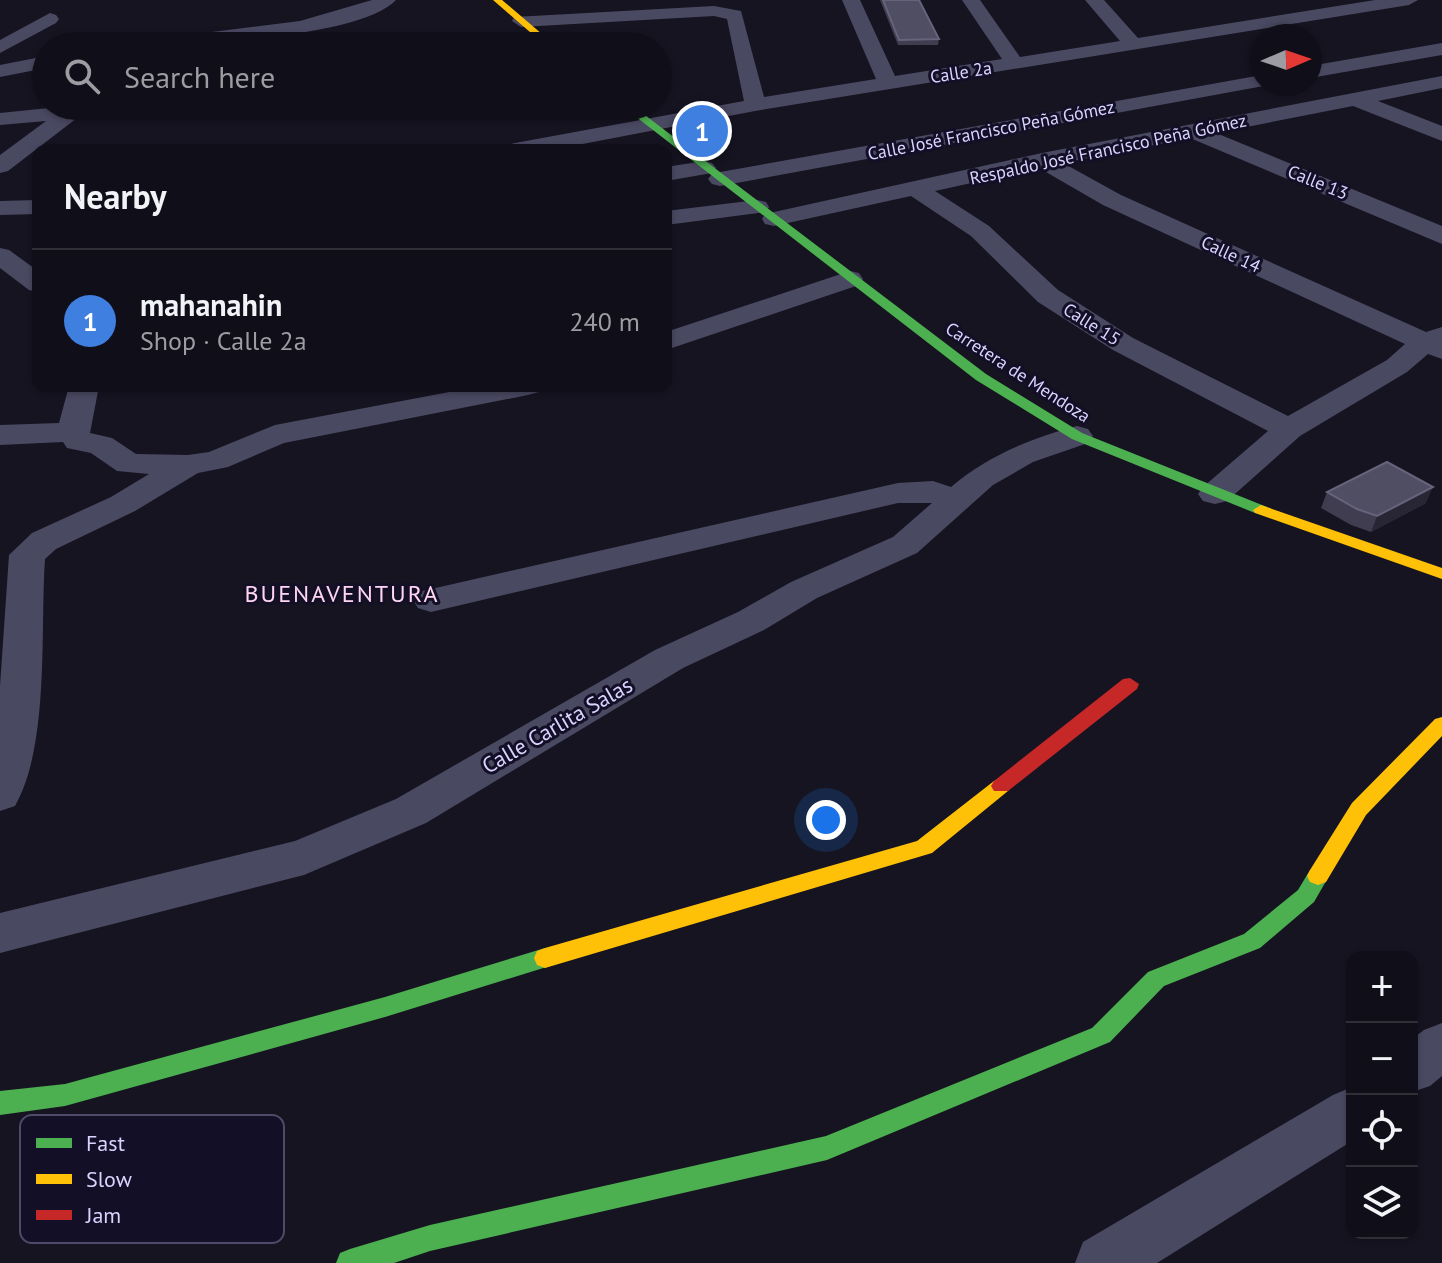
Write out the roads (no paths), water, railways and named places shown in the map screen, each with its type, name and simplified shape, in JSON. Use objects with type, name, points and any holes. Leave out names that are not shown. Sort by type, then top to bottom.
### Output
[{"type":"street","points":[[248,32],[313,23],[368,10],[387,0]]},
{"type":"street","points":[[497,0],[534,32]]},
{"type":"street","points":[[851,0],[888,84]]},
{"type":"street","points":[[971,0],[1015,64]]},
{"type":"street","points":[[1094,0],[1133,44]]},
{"type":"street","name":"Calle 2a","points":[[546,144],[755,105],[1240,27],[1334,5],[1409,0]]},
{"type":"street","points":[[1220,9],[1240,27]]},
{"type":"street","points":[[521,21],[714,11],[735,15],[755,105]]},
{"type":"street","points":[[7,69],[12,56],[1,47],[50,19]]},
{"type":"street","points":[[1322,70],[1442,49]]},
{"type":"street","points":[[7,69],[32,65]]},
{"type":"street","name":"Respaldo José Francisco Peña Gómez","points":[[672,218],[766,213],[916,189],[1042,160],[1442,82]]},
{"type":"street","name":"Calle José Francisco Peña Gómez","points":[[672,174],[712,173],[1250,83]]},
{"type":"street","points":[[1355,99],[1442,134]]},
{"type":"street","points":[[0,119],[32,117]]},
{"type":"street","points":[[0,166],[61,120]]},
{"type":"street","name":"Carretera de Mendoza","points":[[645,120],[981,377],[1077,436],[1215,494],[1442,574]]},
{"type":"street","name":"Calle 13","points":[[1193,131],[1387,210],[1442,236]]},
{"type":"street","name":"Calle 14","points":[[1042,160],[1112,200],[1436,343]]},
{"type":"street","name":"Calle 15","points":[[916,189],[980,231],[1048,296],[1123,344],[1289,429]]},
{"type":"street","points":[[0,208],[32,207]]},
{"type":"street","points":[[0,256],[32,280]]},
{"type":"street","points":[[672,339],[850,279]]},
{"type":"street","points":[[1215,494],[1289,429],[1436,343]]},
{"type":"street","points":[[83,392],[73,432],[78,441],[101,445],[129,464],[188,465],[217,460],[275,435],[497,392]]},
{"type":"street","points":[[0,435],[73,432]]},
{"type":"street","name":"Calle Carlita Salas","points":[[0,933],[304,857],[411,811],[669,659],[751,621],[804,590],[905,545],[981,478],[1022,455],[1077,436]]},
{"type":"street","points":[[0,795],[11,765],[20,700],[23,554],[123,504],[188,465]]},
{"type":"street","points":[[431,600],[898,493],[933,491],[954,501]]},
{"type":"street","points":[[0,1103],[65,1095],[385,1007],[924,847],[1130,684]]},
{"type":"street","points":[[350,1263],[430,1238],[827,1148],[1101,1035],[1156,979],[1252,941],[1306,896],[1359,809],[1442,724]]},
{"type":"street","points":[[1418,1064],[1442,1046]]},
{"type":"street","points":[[1104,1263],[1346,1116]]},
{"type":"place","name":"mahanahin","points":[[702,131]]},
{"type":"district","name":"BUENAVENTURA","points":[[342,593]]}]
